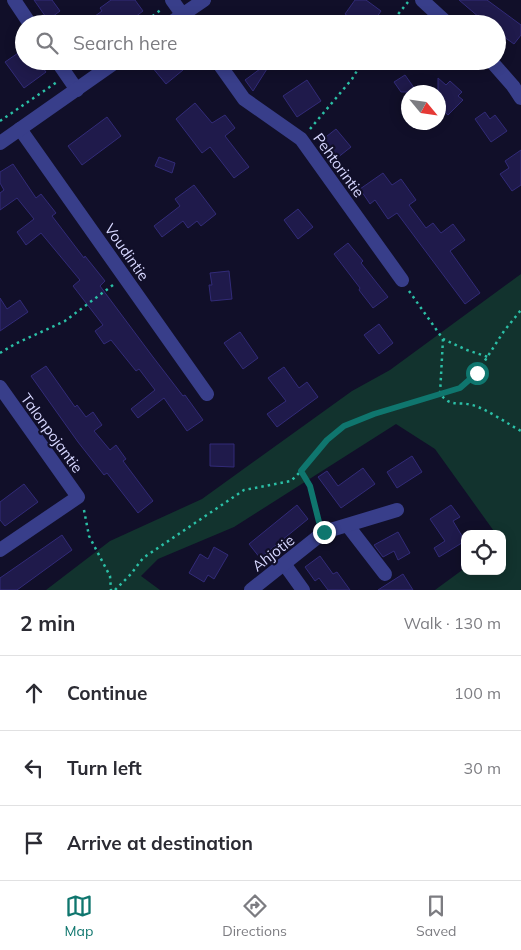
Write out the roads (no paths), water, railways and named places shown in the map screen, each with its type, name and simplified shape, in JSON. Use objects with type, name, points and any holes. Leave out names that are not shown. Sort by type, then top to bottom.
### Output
[{"type":"street","points":[[14,0],[24,15]]},
{"type":"street","points":[[190,15],[204,0]]},
{"type":"street","points":[[422,0],[438,15]]},
{"type":"street","points":[[173,1],[183,15]]},
{"type":"street","points":[[62,70],[77,90]]},
{"type":"street","points":[[0,143],[105,70]]},
{"type":"street","name":"Pehtorintie","points":[[223,70],[244,99],[301,139],[402,280]]},
{"type":"street","points":[[500,70],[521,98]]},
{"type":"street","name":"Voudintie","points":[[20,130],[207,394]]},
{"type":"street","name":"Talonpojantie","points":[[0,550],[78,497],[1,392]]},
{"type":"street","name":"Ahjotie","points":[[251,590],[285,565],[324,532],[397,510]]},
{"type":"street","points":[[348,526],[385,574]]},
{"type":"street","points":[[285,565],[303,590]]}]
